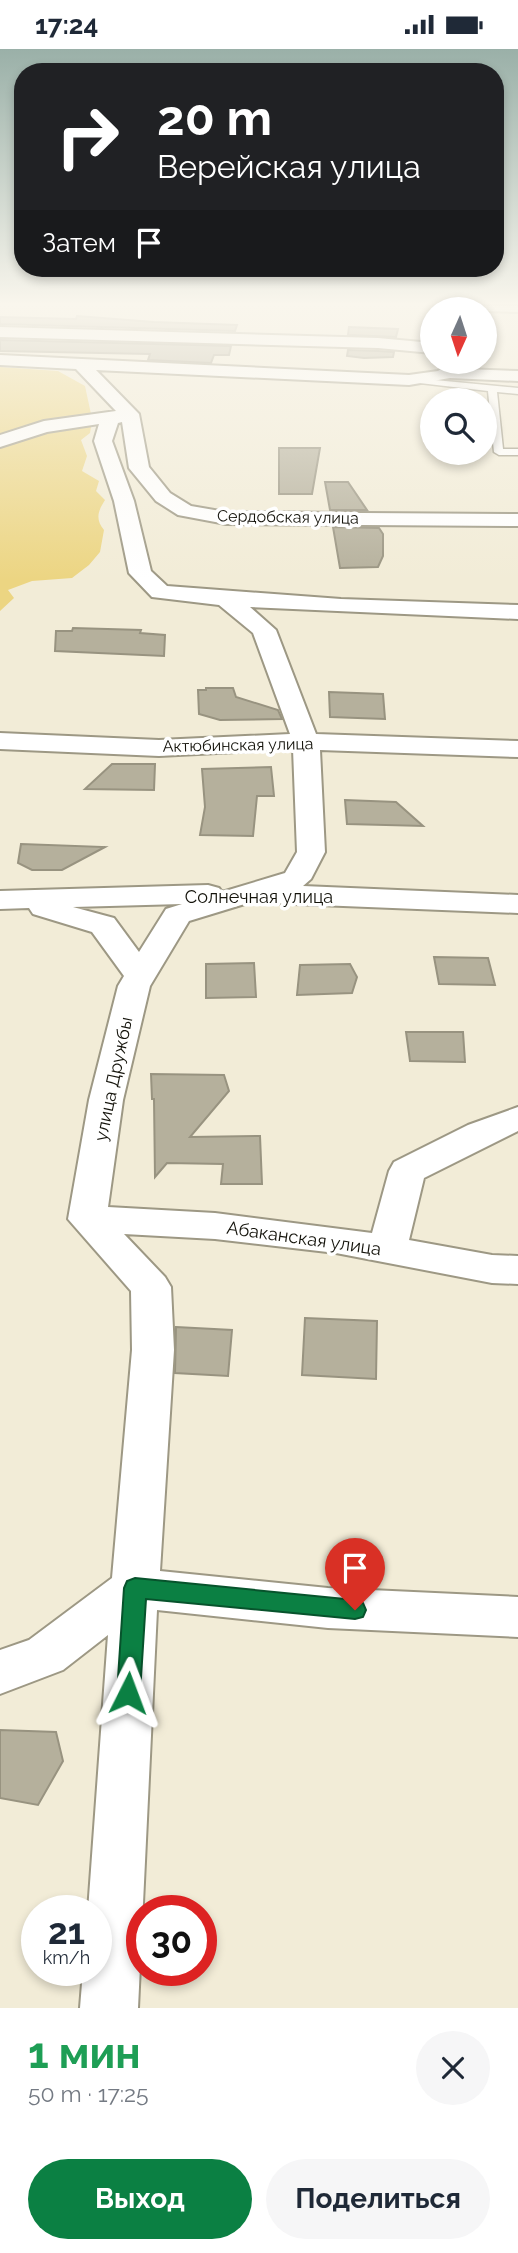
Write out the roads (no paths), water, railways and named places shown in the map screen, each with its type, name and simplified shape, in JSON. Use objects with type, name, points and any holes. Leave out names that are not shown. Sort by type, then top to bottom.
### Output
[{"type":"street","points":[[114,397],[130,414]]},
{"type":"street","points":[[0,441],[44,427],[130,414]]},
{"type":"street","points":[[130,414],[110,420],[103,441],[124,501],[140,573],[160,592],[341,606],[518,612]]},
{"type":"street","name":"Сердобская улица","points":[[130,414],[139,468],[163,497],[185,512],[226,518],[518,520]]},
{"type":"street","name":"улица Дружбы","points":[[88,1219],[106,1100],[134,986],[140,975],[177,915],[296,879],[311,852],[306,742],[264,630],[225,599]]},
{"type":"street","name":"Актюбинская улица","points":[[0,741],[159,748],[276,741],[518,749]]},
{"type":"street","name":"Солнечная улица","points":[[8,900],[244,894],[518,904]]},
{"type":"street","points":[[8,900],[103,925],[140,975]]},
{"type":"street","points":[[387,1249],[407,1171],[481,1133],[518,1118]]},
{"type":"street","points":[[88,1219],[151,1287],[153,1350],[109,2008]]},
{"type":"street","name":"Абаканская улица","points":[[88,1219],[215,1226],[336,1240],[492,1269],[518,1270]]},
{"type":"street","points":[[0,1672],[46,1655],[135,1588],[328,1608],[518,1617]]},
{"type":"lane","points":[[497,434],[499,452],[518,452]]}]
